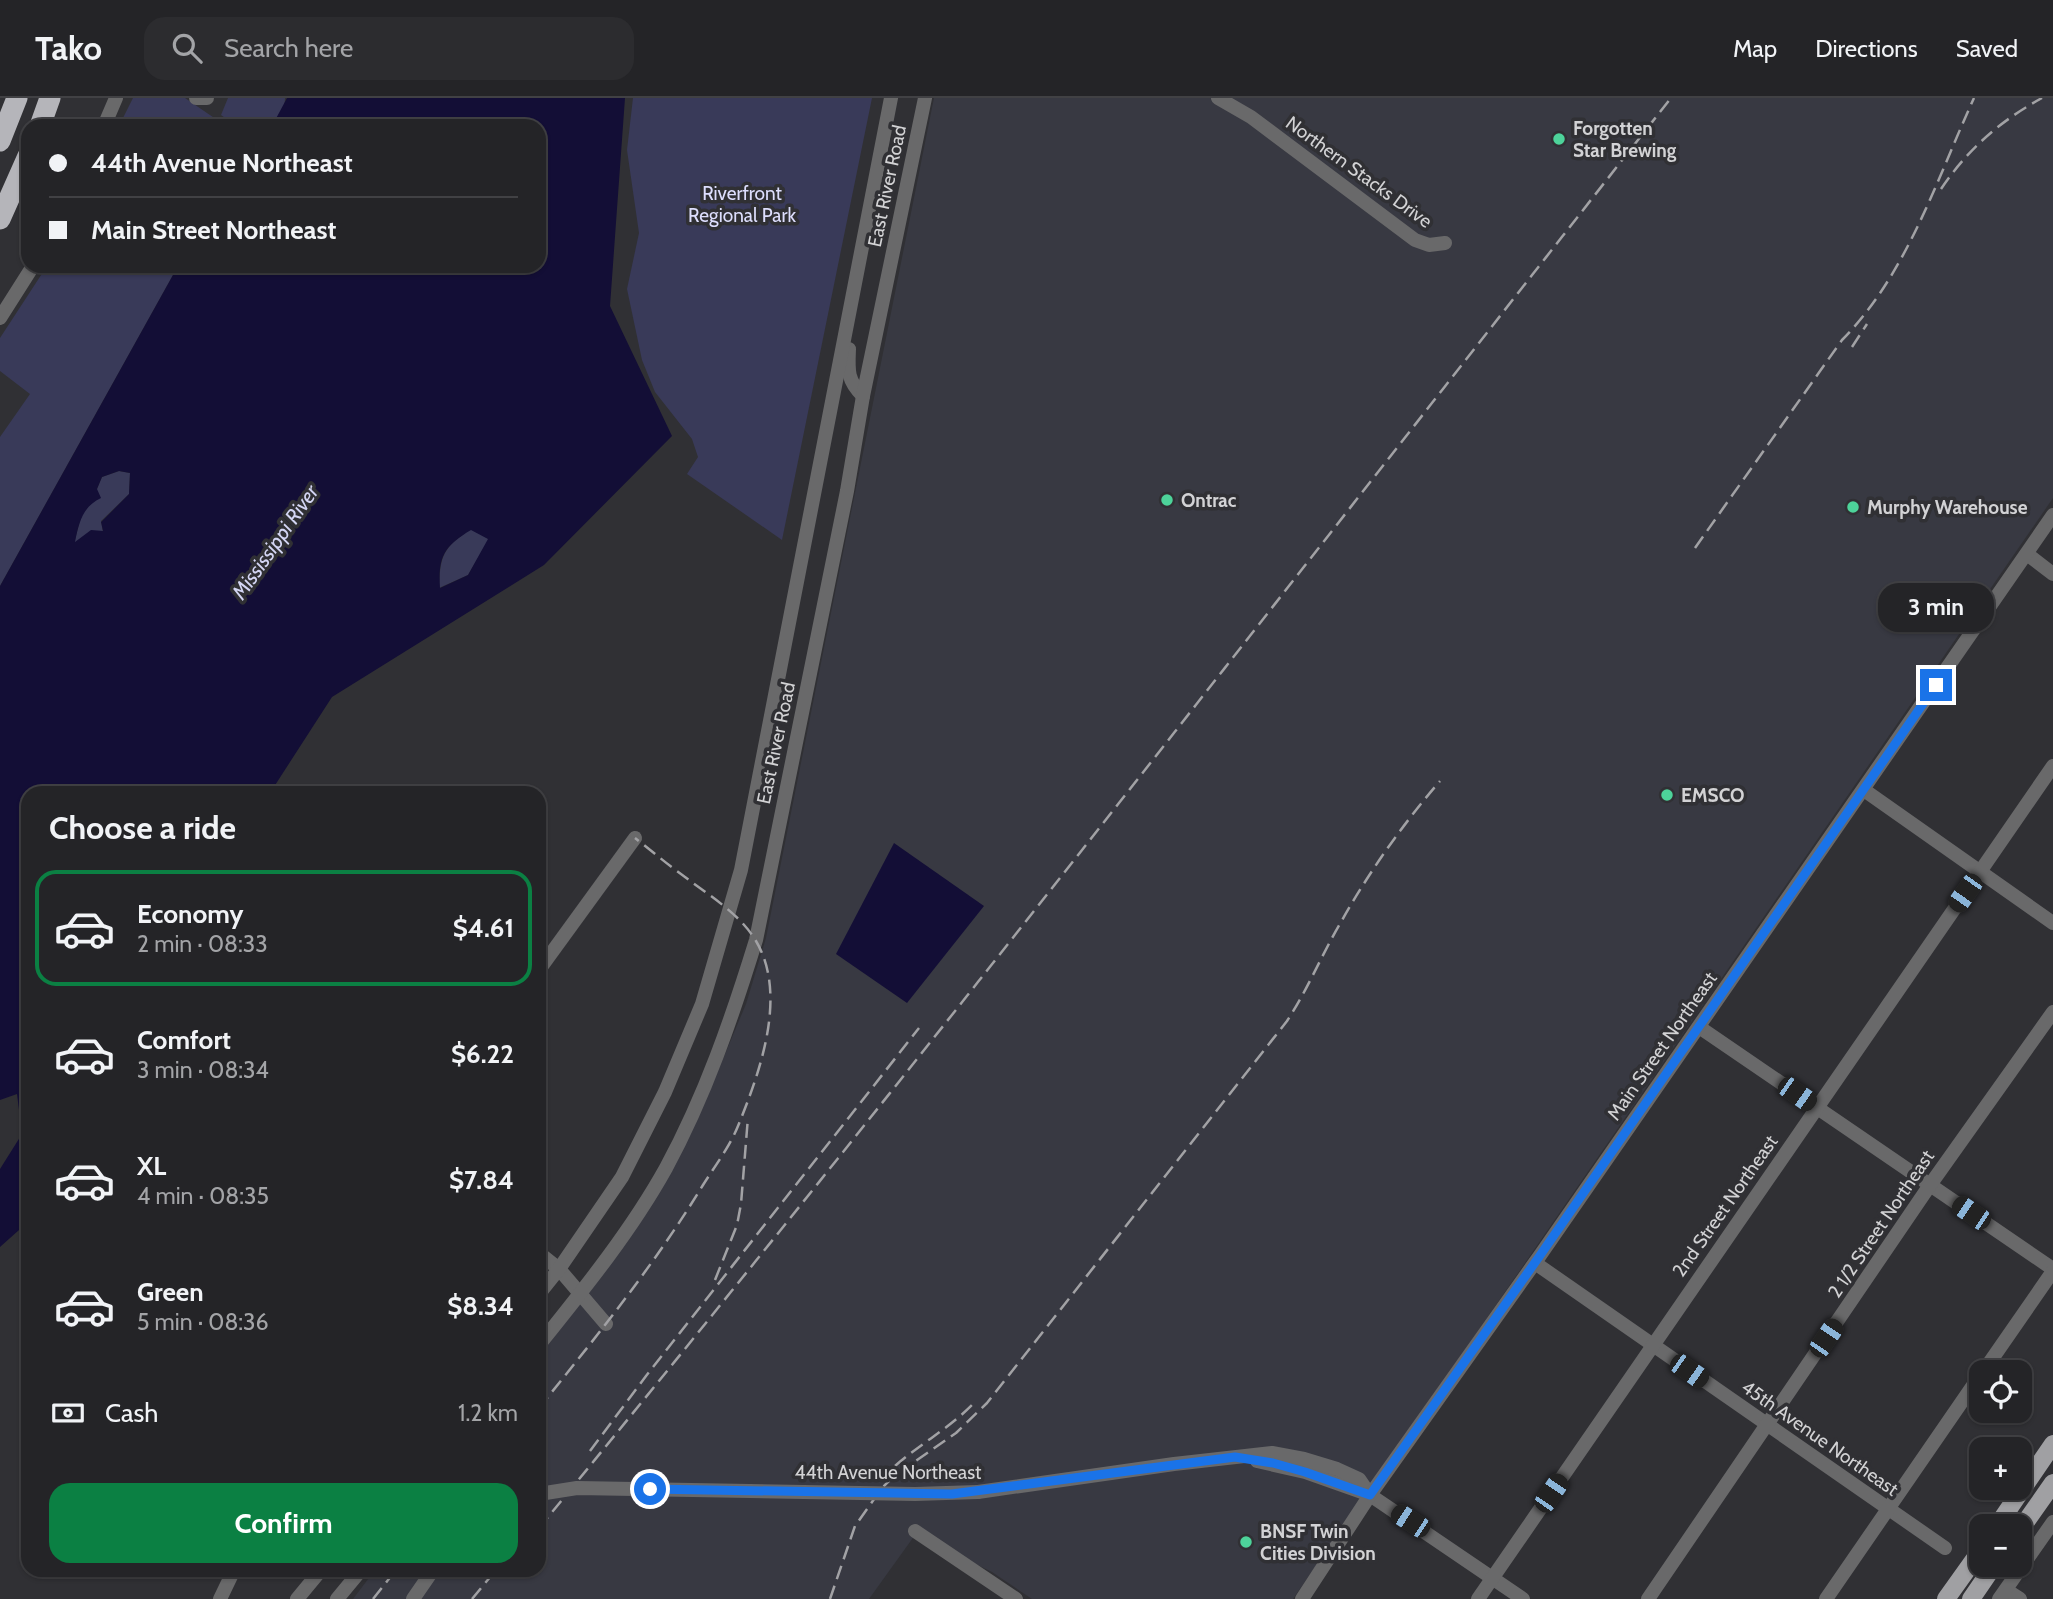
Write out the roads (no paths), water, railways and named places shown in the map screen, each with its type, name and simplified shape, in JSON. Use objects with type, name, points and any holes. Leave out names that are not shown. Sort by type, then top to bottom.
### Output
[{"type":"highway","points":[[0,141],[17,98]]},
{"type":"highway","points":[[42,119],[50,98]]},
{"type":"highway","points":[[0,219],[21,172]]},
{"type":"main road","points":[[2005,1514],[2053,1444]]},
{"type":"main road","points":[[2031,1514],[2053,1483]]},
{"type":"main road","points":[[1946,1599],[1969,1567]]},
{"type":"main road","points":[[1971,1599],[1986,1577]]},
{"type":"street","points":[[107,119],[116,98]]},
{"type":"street","points":[[196,98],[207,98]]},
{"type":"street","name":"East River Road","points":[[546,1285],[622,1177],[665,1092],[702,1004],[741,870],[891,98]]},
{"type":"street","name":"East River Road","points":[[546,1336],[640,1209],[665,1169],[705,1088],[756,940],[848,491],[863,396],[925,98]]},
{"type":"street","name":"Northern Stacks Drive","points":[[1218,98],[1251,117],[1415,240],[1429,244],[1445,243]]},
{"type":"street","points":[[0,318],[29,273]]},
{"type":"street","points":[[852,300],[856,320],[849,350],[848,373],[853,387],[863,396]]},
{"type":"street","name":"Main Street Northeast","points":[[1302,1599],[1370,1495],[1535,1263],[2053,515]]},
{"type":"street","points":[[2027,554],[2053,574]]},
{"type":"street","name":"2nd Street Northeast","points":[[1478,1599],[2053,766]]},
{"type":"street","points":[[1864,790],[2053,923]]},
{"type":"street","points":[[546,960],[635,838]]},
{"type":"street","name":"2 1/2 Street Northeast","points":[[1648,1599],[1930,1185],[2053,1012]]},
{"type":"street","points":[[1699,1027],[2053,1270],[1991,1360]]},
{"type":"street","points":[[546,1259],[559,1269],[606,1324]]},
{"type":"street","name":"45th Avenue Northeast","points":[[1535,1263],[1945,1548]]},
{"type":"street","points":[[1826,1599],[1969,1392]]},
{"type":"street","name":"44th Avenue Northeast","points":[[546,1493],[577,1488],[915,1494],[978,1492],[1235,1457],[1305,1472],[1370,1495],[1523,1599]]},
{"type":"street","points":[[2020,1599],[2003,1594],[2053,1522]]},
{"type":"street","points":[[915,1531],[1016,1599]]},
{"type":"street","points":[[220,1599],[231,1577]]},
{"type":"street","points":[[298,1599],[315,1577]]},
{"type":"street","points":[[337,1599],[355,1577]]},
{"type":"street","points":[[413,1599],[428,1577]]},
{"type":"water","name":"Mississippi River","points":[[287,98],[625,98],[610,306],[672,436],[544,565],[332,697],[275,786],[21,786],[21,1126],[17,1094],[0,1100],[0,586],[174,273],[546,273],[546,119],[276,119]],"holes":[[[119,471],[130,473],[129,494],[101,522],[103,531],[91,530],[75,542],[85,511],[101,498],[97,489],[102,477]],[[471,530],[488,539],[468,575],[440,588],[442,560],[454,541]]]},
{"type":"water","points":[[894,843],[984,906],[907,1003],[836,954]]},
{"type":"water","points":[[21,1136],[21,1228],[0,1247],[0,1169]]},
{"type":"railway","points":[[546,1519],[968,995],[1671,98]]},
{"type":"railway","points":[[1695,548],[1842,340],[1885,286],[1933,194],[1974,98]]},
{"type":"railway","points":[[1941,189],[1962,161],[1986,137],[2012,116],[2042,98]]},
{"type":"railway","points":[[1852,347],[1867,324]]},
{"type":"railway","points":[[830,1599],[855,1526],[882,1488],[894,1476],[956,1433],[987,1403],[1287,1021],[1363,885],[1400,831],[1440,781]]},
{"type":"railway","points":[[546,1399],[645,1271],[727,1148],[755,1082],[767,1034],[770,985],[765,962],[756,941],[742,922],[724,906],[635,838]]},
{"type":"railway","points":[[590,1451],[919,1028]]},
{"type":"railway","points":[[715,1280],[737,1225],[748,1117]]},
{"type":"railway","points":[[895,1466],[974,1403]]},
{"type":"railway","points":[[373,1599],[390,1577]]},
{"type":"railway","points":[[472,1599],[490,1577]]},
{"type":"place","name":"Forgotten Star Brewing","points":[[1559,139]]},
{"type":"place","name":"Ontrac","points":[[1167,500]]},
{"type":"place","name":"Murphy Warehouse","points":[[1853,507]]},
{"type":"place","name":"EMSCO","points":[[1667,795]]},
{"type":"place","name":"BNSF Twin Cities Division","points":[[1246,1542]]},
{"type":"park label","name":"Riverfront Regional Park","points":[[742,204]]}]
